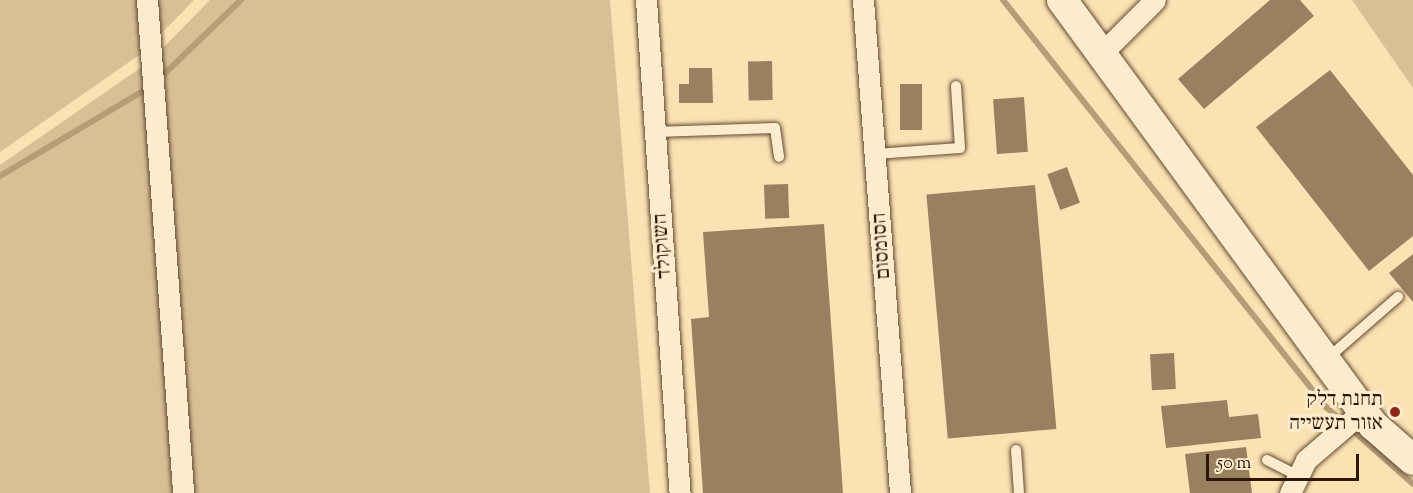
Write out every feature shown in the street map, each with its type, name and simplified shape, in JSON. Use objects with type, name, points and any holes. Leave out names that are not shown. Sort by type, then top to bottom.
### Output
[{"type":"street","points":[[147,0],[183,493]]},
{"type":"street","name":"השוקולד","points":[[646,0],[680,493]]},
{"type":"street","name":"הסומסום","points":[[863,0],[900,493]]},
{"type":"street","points":[[1062,0],[1363,411],[1379,431],[1413,460]]},
{"type":"street","points":[[1101,54],[1155,0]]},
{"type":"street","points":[[1293,484],[1306,460],[1363,411]]},
{"type":"lane","points":[[875,154],[960,148],[957,86]]},
{"type":"lane","points":[[655,132],[775,128],[779,157]]},
{"type":"lane","points":[[1326,360],[1398,297]]},
{"type":"lane","points":[[1016,450],[1019,493]]},
{"type":"lane","points":[[1267,460],[1293,484]]},
{"type":"shaded area","points":[[0,0],[194,0],[142,53],[0,152]]},
{"type":"shaded area","points":[[210,0],[610,0],[650,493],[0,493],[0,165],[149,62]]},
{"type":"shaded area","points":[[1352,0],[1413,0],[1413,88]]},
{"type":"building","points":[[1270,0],[1300,0],[1314,16],[1204,109],[1178,79]]},
{"type":"building","points":[[748,61],[772,61],[773,100],[749,100]]},
{"type":"building","points":[[689,68],[712,68],[713,103],[679,103],[679,84],[689,84]]},
{"type":"building","points":[[1330,70],[1413,175],[1413,236],[1369,271],[1256,127]]},
{"type":"building","points":[[900,84],[922,84],[922,130],[900,130]]},
{"type":"building","points":[[1024,97],[1028,152],[997,154],[993,99]]},
{"type":"building","points":[[1067,167],[1080,203],[1060,210],[1047,174]]},
{"type":"building","points":[[788,184],[789,218],[765,219],[764,185]]},
{"type":"building","points":[[1035,185],[1056,429],[948,439],[926,194]]},
{"type":"building","points":[[824,224],[843,493],[703,493],[691,319],[709,317],[703,232]]},
{"type":"building","points":[[1413,254],[1413,302],[1389,273]]},
{"type":"building","points":[[1174,353],[1176,389],[1152,390],[1150,354]]},
{"type":"building","points":[[1227,400],[1229,417],[1258,414],[1261,438],[1166,448],[1161,406]]},
{"type":"building","points":[[1246,447],[1252,493],[1190,493],[1185,454]]},
{"type":"waterway","points":[[157,81],[241,0]]},
{"type":"waterway","points":[[1003,0],[1326,407],[1343,422]]},
{"type":"waterway","points":[[0,176],[150,87]]},
{"type":"waterway","points":[[1350,428],[1413,484]]},
{"type":"place","name":"תחנת דלק אזור תעשייה","points":[[1395,412]]}]
